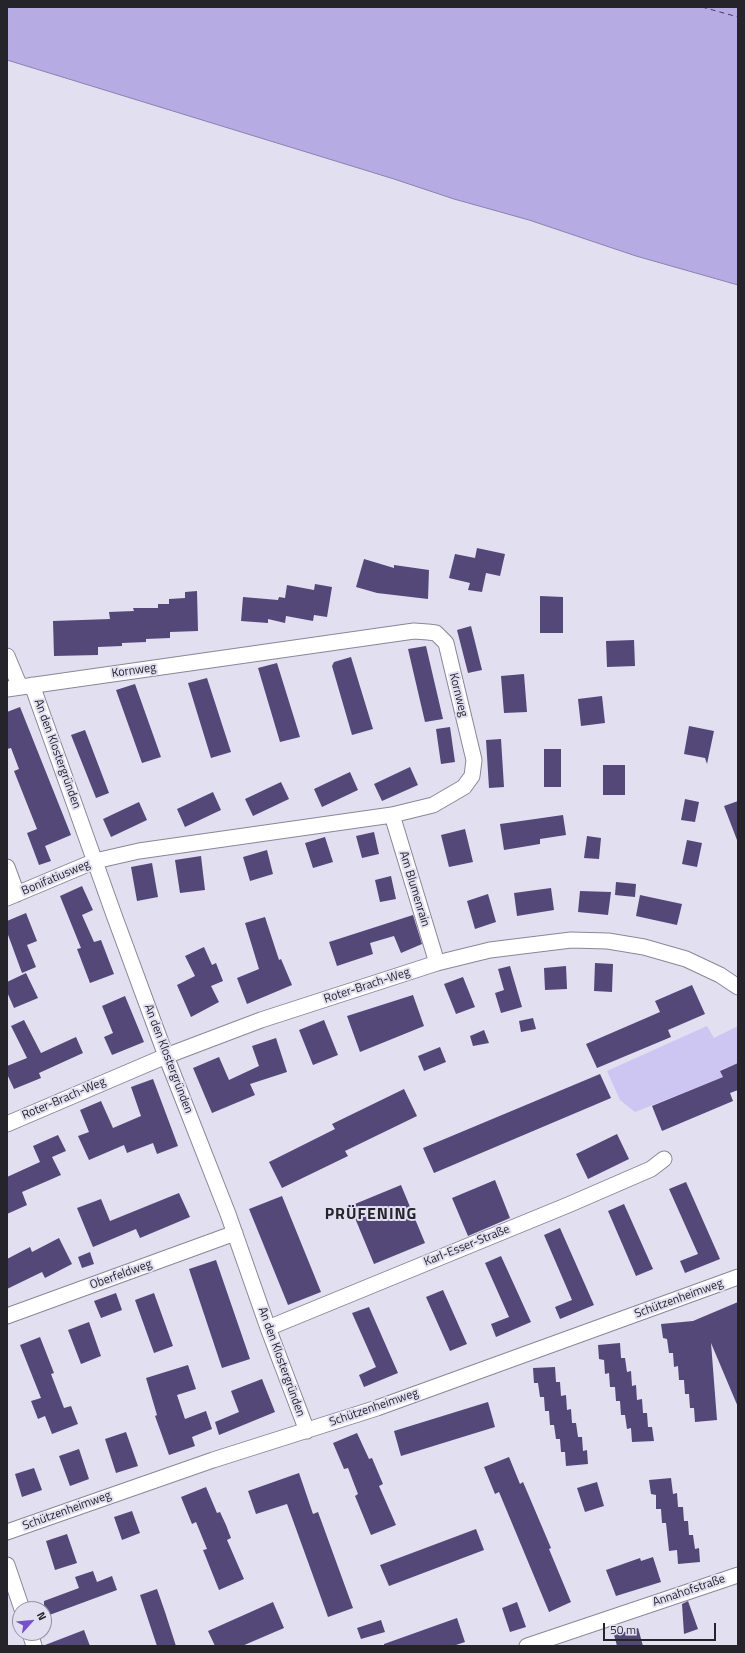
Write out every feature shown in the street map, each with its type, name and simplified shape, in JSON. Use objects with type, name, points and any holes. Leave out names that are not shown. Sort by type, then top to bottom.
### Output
[{"type":"street","name":"Kornweg","points":[[19,687],[414,631],[436,633],[446,643],[474,760],[472,776],[464,787],[450,796],[433,805],[392,815],[139,851],[95,861]]},
{"type":"street","name":"An den Klostergründen","points":[[7,656],[19,687],[95,861],[166,1056],[235,1234],[268,1328],[307,1431]]},
{"type":"street","name":"Am Blumenrain","points":[[392,815],[437,963]]},
{"type":"street","name":"Bonifatiusweg","points":[[7,867],[12,896],[95,861]]},
{"type":"street","name":"Roter-Brach-Weg","points":[[7,1124],[166,1056],[261,1020],[437,963],[490,950],[534,943],[571,940],[608,941],[644,947],[686,959],[720,975],[738,987]]},
{"type":"street","name":"Karl-Esser-Straße","points":[[268,1328],[568,1205],[651,1169],[664,1159]]},
{"type":"street","name":"Oberfeldweg","points":[[7,1316],[235,1234]]},
{"type":"street","name":"Schützenheimweg","points":[[7,1532],[213,1460],[377,1408],[738,1277]]},
{"type":"street","points":[[7,1565],[19,1601]]},
{"type":"street","name":"Annahofstraße","points":[[527,1646],[738,1575]]},
{"type":"shaded area","points":[[7,7],[738,7],[738,285],[636,256],[529,220],[454,199],[394,179],[7,60]]},
{"type":"shaded area","points":[[707,1026],[714,1038],[738,1026],[738,1063],[720,1070],[723,1077],[635,1112],[620,1100],[607,1071]]},
{"type":"building","points":[[477,548],[505,554],[500,576],[486,573],[482,592],[468,590],[470,583],[449,578],[455,554],[475,558]]},
{"type":"building","points":[[364,559],[394,568],[394,565],[429,570],[428,599],[377,593],[356,587]]},
{"type":"building","points":[[315,584],[332,587],[327,617],[314,615],[313,621],[286,616],[285,623],[268,619],[268,623],[241,621],[243,597],[278,600],[279,597],[285,598],[287,585],[314,590]]},
{"type":"building","points":[[197,591],[198,631],[170,632],[170,638],[146,639],[146,642],[122,643],[122,646],[98,647],[98,655],[54,656],[53,621],[110,619],[109,612],[134,611],[133,608],[158,608],[158,604],[169,604],[169,599],[185,598],[185,592]]},
{"type":"building","points":[[540,596],[563,597],[563,633],[540,633]]},
{"type":"building","points":[[471,626],[482,670],[468,673],[457,630]]},
{"type":"building","points":[[634,640],[635,666],[607,667],[606,641]]},
{"type":"building","points":[[426,646],[443,719],[425,722],[408,649]]},
{"type":"building","points":[[351,657],[373,729],[352,735],[332,666],[334,662]]},
{"type":"building","points":[[277,663],[300,737],[280,742],[258,668]]},
{"type":"building","points":[[524,674],[527,712],[504,713],[501,676]]},
{"type":"building","points":[[207,678],[231,752],[211,758],[188,683]]},
{"type":"building","points":[[135,684],[161,757],[142,763],[116,690]]},
{"type":"building","points":[[602,696],[605,723],[581,726],[578,699]]},
{"type":"building","points":[[20,707],[71,835],[45,846],[51,861],[39,865],[27,833],[37,829],[14,771],[19,769],[11,748],[7,749],[7,712]]},
{"type":"building","points":[[689,726],[714,731],[707,764],[705,758],[684,754]]},
{"type":"building","points":[[450,727],[455,762],[441,764],[436,729]]},
{"type":"building","points":[[85,730],[109,793],[96,798],[71,735]]},
{"type":"building","points":[[501,739],[504,787],[489,788],[486,740]]},
{"type":"building","points":[[544,749],[561,749],[561,787],[544,787]]},
{"type":"building","points":[[603,765],[625,765],[625,795],[603,795]]},
{"type":"building","points":[[410,767],[418,785],[382,801],[374,784]]},
{"type":"building","points":[[350,772],[358,790],[322,807],[314,789]]},
{"type":"building","points":[[281,782],[289,799],[253,816],[245,799]]},
{"type":"building","points":[[213,792],[221,810],[185,827],[177,809]]},
{"type":"building","points":[[685,799],[699,802],[695,822],[681,820]]},
{"type":"building","points":[[738,801],[738,840],[737,840],[724,806]]},
{"type":"building","points":[[139,802],[147,820],[111,837],[103,819]]},
{"type":"building","points":[[563,815],[566,835],[540,839],[540,844],[504,850],[500,824]]},
{"type":"building","points":[[465,829],[473,862],[449,867],[441,835]]},
{"type":"building","points":[[374,832],[379,854],[362,858],[356,836]]},
{"type":"building","points":[[587,836],[601,838],[599,859],[584,858]]},
{"type":"building","points":[[325,837],[333,862],[313,868],[305,843]]},
{"type":"building","points":[[687,840],[702,843],[697,867],[682,864]]},
{"type":"building","points":[[267,850],[273,874],[250,881],[243,857]]},
{"type":"building","points":[[201,856],[205,890],[180,893],[175,860]]},
{"type":"building","points":[[152,863],[158,897],[137,901],[131,867]]},
{"type":"building","points":[[391,876],[396,899],[380,902],[375,880]]},
{"type":"building","points":[[616,882],[636,884],[635,897],[615,895]]},
{"type":"building","points":[[82,886],[93,910],[82,915],[94,942],[101,940],[114,974],[90,983],[77,949],[81,948],[60,896]]},
{"type":"building","points":[[551,888],[554,910],[517,916],[514,893]]},
{"type":"building","points":[[580,891],[611,892],[608,915],[578,912]]},
{"type":"building","points":[[488,894],[496,922],[475,929],[467,901]]},
{"type":"building","points":[[640,895],[682,904],[677,925],[636,916]]},
{"type":"building","points":[[26,913],[37,941],[27,945],[36,967],[22,973],[7,932],[7,921]]},
{"type":"building","points":[[413,915],[422,944],[401,953],[394,936],[370,943],[373,954],[337,966],[329,942]]},
{"type":"building","points":[[265,917],[279,960],[281,959],[292,985],[247,1004],[237,978],[259,969],[245,923]]},
{"type":"building","points":[[204,947],[212,965],[216,963],[223,981],[211,986],[219,1002],[191,1017],[177,985],[195,976],[185,956]]},
{"type":"building","points":[[595,963],[613,964],[612,992],[594,991]]},
{"type":"building","points":[[510,966],[522,1007],[501,1013],[495,993],[504,990],[498,969]]},
{"type":"building","points":[[566,966],[567,989],[545,990],[544,968]]},
{"type":"building","points":[[26,973],[38,998],[14,1008],[7,992],[7,982]]},
{"type":"building","points":[[463,977],[475,1007],[456,1014],[444,984]]},
{"type":"building","points":[[692,985],[705,1014],[668,1030],[671,1037],[597,1068],[586,1044],[660,1012],[655,1001]]},
{"type":"building","points":[[413,995],[424,1026],[360,1052],[347,1016]]},
{"type":"building","points":[[125,996],[144,1042],[112,1055],[104,1037],[113,1033],[102,1006]]},
{"type":"building","points":[[533,1018],[536,1029],[521,1032],[519,1021]]},
{"type":"building","points":[[24,1020],[41,1053],[76,1037],[83,1053],[39,1073],[41,1078],[14,1089],[7,1074],[7,1066],[27,1058],[11,1026]]},
{"type":"building","points":[[324,1020],[338,1055],[313,1065],[299,1030]]},
{"type":"building","points":[[484,1030],[489,1043],[473,1046],[470,1036]]},
{"type":"building","points":[[276,1038],[287,1072],[250,1084],[255,1095],[212,1113],[193,1068],[219,1057],[229,1080],[259,1066],[252,1046]]},
{"type":"building","points":[[440,1047],[446,1062],[424,1071],[418,1056]]},
{"type":"building","points":[[738,1063],[738,1090],[730,1093],[733,1101],[662,1131],[652,1106],[723,1077],[720,1071]]},
{"type":"building","points":[[600,1074],[611,1098],[434,1173],[423,1148]]},
{"type":"building","points":[[153,1079],[178,1146],[157,1154],[153,1143],[127,1153],[124,1145],[89,1160],[78,1136],[89,1132],[80,1110],[101,1101],[113,1128],[141,1116],[131,1087]]},
{"type":"building","points":[[404,1089],[417,1116],[345,1151],[348,1156],[282,1188],[269,1162],[335,1129],[332,1124]]},
{"type":"building","points":[[617,1134],[629,1159],[588,1179],[576,1154]]},
{"type":"building","points":[[58,1135],[66,1151],[52,1157],[61,1175],[22,1192],[27,1205],[7,1214],[7,1177],[40,1162],[33,1146]]},
{"type":"building","points":[[495,1180],[510,1218],[468,1236],[452,1198]]},
{"type":"building","points":[[686,1182],[720,1259],[685,1273],[680,1261],[698,1254],[669,1189]]},
{"type":"building","points":[[401,1185],[425,1243],[374,1264],[350,1206]]},
{"type":"building","points":[[179,1193],[190,1217],[140,1238],[136,1229],[93,1247],[77,1208],[101,1199],[110,1221]]},
{"type":"building","points":[[282,1196],[321,1292],[288,1305],[249,1209]]},
{"type":"building","points":[[624,1204],[653,1269],[636,1276],[608,1211]]},
{"type":"building","points":[[560,1228],[594,1305],[560,1319],[555,1307],[572,1300],[544,1235]]},
{"type":"building","points":[[59,1238],[72,1264],[45,1278],[42,1272],[7,1289],[7,1259],[30,1247],[32,1252]]},
{"type":"building","points":[[90,1252],[94,1264],[82,1268],[78,1257]]},
{"type":"building","points":[[501,1256],[531,1322],[496,1337],[491,1324],[509,1317],[485,1263]]},
{"type":"building","points":[[216,1260],[250,1359],[222,1368],[189,1269]]},
{"type":"building","points":[[443,1290],[467,1344],[450,1351],[426,1297]]},
{"type":"building","points":[[116,1293],[122,1310],[101,1318],[94,1301]]},
{"type":"building","points":[[154,1293],[173,1346],[154,1353],[135,1300]]},
{"type":"building","points":[[738,1302],[738,1407],[711,1343],[717,1420],[695,1422],[694,1408],[690,1408],[689,1394],[685,1394],[684,1380],[679,1380],[678,1366],[674,1367],[673,1353],[669,1353],[667,1339],[663,1338],[661,1324],[693,1321]]},
{"type":"building","points":[[369,1307],[398,1373],[364,1387],[359,1375],[376,1367],[352,1313]]},
{"type":"building","points":[[89,1322],[101,1356],[81,1364],[68,1330]]},
{"type":"building","points":[[40,1337],[54,1373],[51,1374],[64,1408],[71,1406],[78,1424],[52,1434],[45,1416],[38,1419],[31,1401],[41,1398],[20,1345]]},
{"type":"building","points":[[620,1343],[621,1358],[625,1358],[627,1372],[631,1371],[632,1386],[636,1385],[637,1400],[642,1399],[643,1413],[647,1413],[648,1427],[652,1427],[654,1441],[632,1442],[631,1428],[627,1429],[625,1415],[621,1415],[620,1401],[616,1401],[615,1387],[610,1387],[609,1373],[605,1374],[604,1360],[599,1359],[598,1345]]},
{"type":"building","points":[[188,1365],[196,1389],[177,1395],[185,1419],[206,1411],[212,1429],[192,1437],[195,1446],[169,1455],[155,1416],[157,1415],[146,1378]]},
{"type":"building","points":[[555,1367],[556,1382],[560,1382],[561,1396],[566,1395],[567,1410],[571,1409],[572,1423],[576,1423],[578,1437],[582,1437],[583,1451],[587,1450],[588,1464],[566,1466],[565,1452],[561,1452],[560,1439],[556,1439],[554,1425],[550,1425],[549,1411],[545,1411],[544,1397],[540,1397],[538,1383],[534,1383],[533,1368]]},
{"type":"building","points":[[262,1379],[275,1412],[219,1435],[215,1422],[239,1412],[231,1391]]},
{"type":"building","points":[[488,1402],[495,1427],[401,1456],[394,1431]]},
{"type":"building","points":[[126,1432],[138,1466],[116,1473],[105,1439]]},
{"type":"building","points":[[357,1433],[369,1459],[372,1458],[383,1484],[379,1486],[396,1525],[371,1535],[355,1496],[358,1494],[348,1468],[344,1469],[333,1443]]},
{"type":"building","points":[[79,1449],[89,1479],[70,1486],[59,1456]]},
{"type":"building","points":[[509,1457],[520,1484],[523,1482],[551,1548],[549,1549],[571,1602],[549,1612],[499,1492],[495,1494],[484,1467]]},
{"type":"building","points":[[34,1468],[42,1490],[22,1497],[15,1474]]},
{"type":"building","points":[[299,1473],[313,1514],[318,1512],[353,1608],[328,1617],[287,1504],[256,1514],[248,1491]]},
{"type":"building","points":[[671,1478],[673,1494],[677,1493],[678,1507],[683,1507],[684,1521],[688,1521],[689,1535],[693,1535],[695,1549],[699,1548],[700,1562],[678,1564],[677,1550],[669,1551],[666,1523],[662,1523],[661,1509],[656,1509],[656,1495],[651,1494],[649,1480]]},
{"type":"building","points":[[597,1482],[604,1506],[585,1512],[577,1488]]},
{"type":"building","points":[[206,1487],[217,1513],[220,1512],[226,1525],[231,1538],[227,1540],[244,1579],[219,1590],[203,1550],[207,1549],[196,1522],[192,1524],[181,1497]]},
{"type":"building","points":[[132,1511],[140,1533],[122,1540],[114,1517]]},
{"type":"building","points":[[476,1529],[484,1550],[389,1586],[380,1565]]},
{"type":"building","points":[[67,1534],[77,1563],[55,1570],[46,1541]]},
{"type":"building","points":[[653,1557],[661,1582],[616,1596],[606,1570],[640,1558],[641,1561]]},
{"type":"building","points":[[93,1571],[97,1582],[112,1576],[117,1590],[52,1614],[52,1601],[44,1601],[79,1588],[75,1577]]},
{"type":"building","points":[[157,1589],[176,1646],[157,1646],[140,1595]]},
{"type":"building","points":[[688,1601],[698,1629],[684,1634],[682,1604]]},
{"type":"building","points":[[273,1602],[284,1628],[242,1646],[215,1646],[208,1631]]},
{"type":"building","points":[[517,1602],[526,1627],[510,1632],[502,1608]]},
{"type":"building","points":[[457,1618],[465,1642],[453,1646],[384,1646],[384,1644]]},
{"type":"building","points":[[381,1620],[385,1632],[361,1639],[357,1628]]},
{"type":"building","points":[[638,1628],[643,1646],[617,1646],[614,1635]]},
{"type":"building","points":[[84,1630],[90,1646],[45,1645]]},
{"type":"ferry route","points":[[702,7],[738,17]]},
{"type":"district","name":"PRÜFENING","points":[[371,1215]]}]
